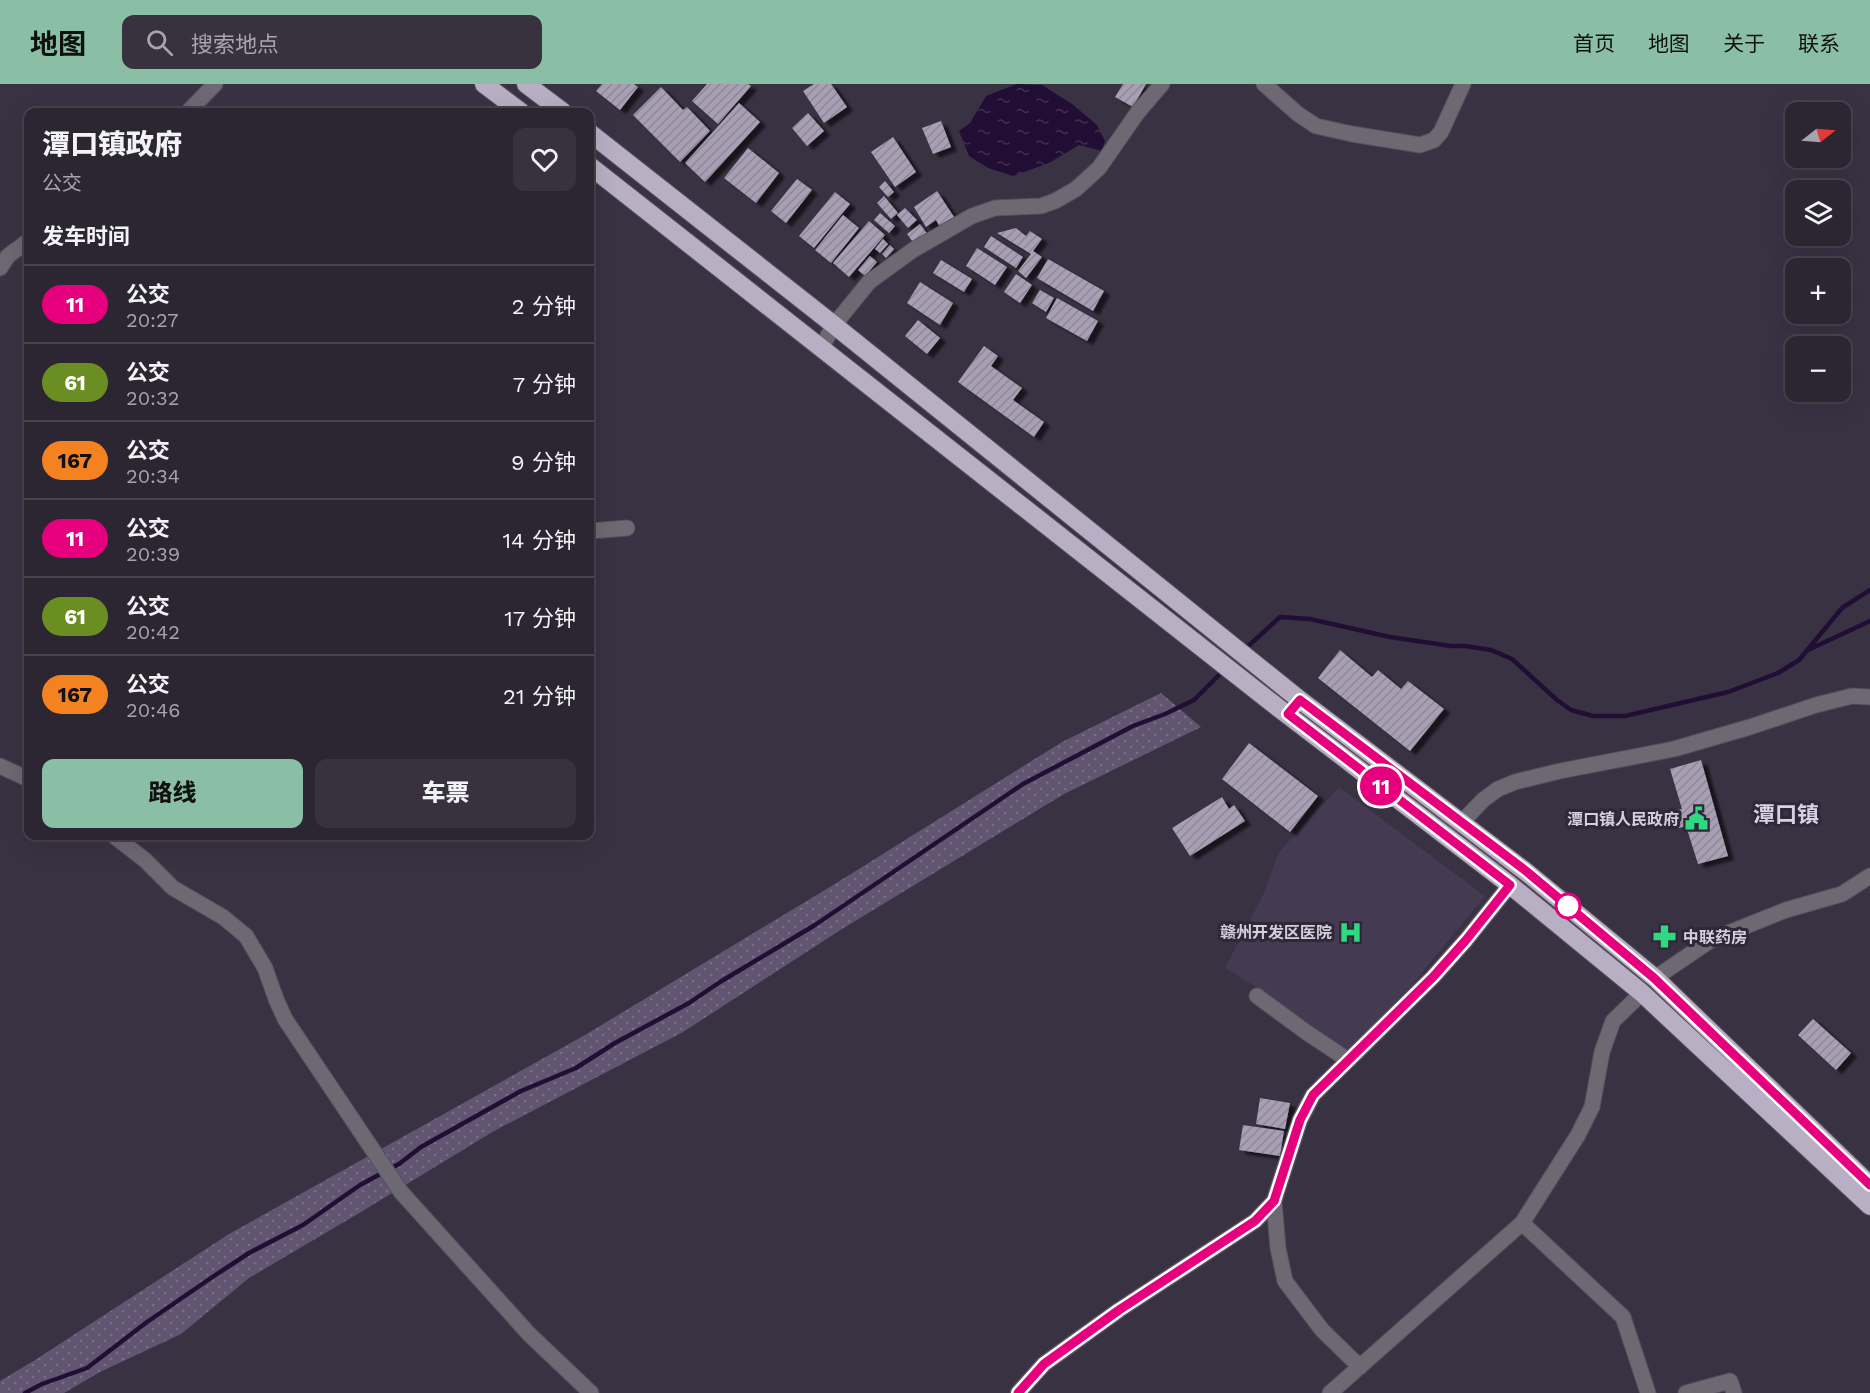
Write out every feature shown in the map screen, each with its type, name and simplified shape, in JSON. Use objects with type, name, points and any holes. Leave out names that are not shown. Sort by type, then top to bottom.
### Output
[{"type":"highway","points":[[484,84],[516,108]]},
{"type":"highway","points":[[526,84],[558,108]]},
{"type":"highway","points":[[594,137],[834,325],[1300,700],[1526,871],[1654,978],[1870,1185]]},
{"type":"highway","points":[[594,169],[1267,699],[1510,885],[1642,993],[1870,1206]]},
{"type":"highway","points":[[1288,714],[1300,700]]},
{"type":"street","points":[[192,108],[215,84]]},
{"type":"street","points":[[821,348],[834,325],[869,282],[939,234],[972,216],[995,208],[1041,206],[1076,189],[1099,168],[1138,112],[1162,84]]},
{"type":"street","points":[[1264,84],[1298,114],[1316,126],[1420,145],[1434,140],[1441,132],[1463,84]]},
{"type":"street","points":[[0,268],[8,256],[24,245]]},
{"type":"street","points":[[594,531],[627,528]]},
{"type":"street","points":[[1462,822],[1483,800],[1498,789],[1515,782],[1674,749],[1852,696],[1870,697]]},
{"type":"street","points":[[0,766],[24,777]]},
{"type":"street","points":[[119,840],[146,860],[173,888],[223,917],[246,936],[265,968],[285,1019],[401,1192],[529,1334],[591,1393]]},
{"type":"street","points":[[1654,978],[1711,940],[1786,910],[1842,894],[1870,876]]},
{"type":"street","points":[[1360,1367],[1322,1330],[1285,1281],[1278,1248],[1274,1201],[1300,1120],[1313,1095],[1433,977],[1510,885]]},
{"type":"street","points":[[1332,1392],[1522,1223],[1578,1135],[1592,1107],[1602,1052],[1612,1021],[1642,993]]},
{"type":"street","points":[[1257,996],[1348,1060]]},
{"type":"street","points":[[1018,1393],[1044,1364],[1119,1310],[1255,1221],[1274,1201]]},
{"type":"street","points":[[1522,1223],[1623,1317],[1648,1393]]},
{"type":"street","points":[[1686,1393],[1730,1381],[1734,1393]]},
{"type":"shaded area","points":[[1161,693],[1201,727],[1064,794],[842,929],[683,1032],[494,1131],[249,1278],[181,1334],[100,1372],[64,1393],[0,1393],[0,1381],[229,1234],[585,1035],[830,887],[1062,742]]},
{"type":"shaded area","name":"赣州开发区医院","points":[[1339,787],[1485,896],[1412,985],[1349,1049],[1342,1051],[1259,989],[1225,968],[1263,895],[1279,852]]},
{"type":"water","points":[[1017,84],[1042,85],[1072,104],[1097,125],[1105,141],[1102,151],[1079,145],[1049,163],[1013,176],[988,168],[969,156],[959,131],[970,123],[986,96]]},
{"type":"building","points":[[602,84],[634,84],[638,87],[620,110],[596,91]]},
{"type":"building","points":[[707,84],[748,84],[751,86],[718,124],[692,101]]},
{"type":"building","points":[[814,84],[831,84],[847,107],[824,123],[803,91]]},
{"type":"building","points":[[1123,84],[1146,84],[1133,107],[1115,97]]},
{"type":"building","points":[[661,87],[683,110],[687,107],[710,131],[680,162],[633,115]]},
{"type":"building","points":[[739,103],[760,122],[705,182],[685,163]]},
{"type":"building","points":[[808,113],[824,131],[807,146],[792,128]]},
{"type":"building","points":[[941,121],[951,147],[933,154],[922,128]]},
{"type":"building","points":[[893,137],[916,172],[895,187],[871,152]]},
{"type":"building","points":[[748,148],[779,173],[756,203],[724,178]]},
{"type":"building","points":[[797,179],[812,190],[786,223],[771,211]]},
{"type":"building","points":[[885,181],[894,192],[888,197],[879,187]]},
{"type":"building","points":[[937,191],[956,220],[941,229],[936,220],[926,227],[914,207]]},
{"type":"building","points":[[835,192],[850,204],[814,248],[799,236]]},
{"type":"building","points":[[884,196],[898,213],[891,219],[877,203]]},
{"type":"building","points":[[905,208],[917,220],[908,228],[897,215]]},
{"type":"building","points":[[880,213],[895,226],[889,233],[874,220]]},
{"type":"building","points":[[843,215],[859,228],[831,263],[815,250]]},
{"type":"building","points":[[869,221],[885,235],[849,277],[833,263]]},
{"type":"building","points":[[920,224],[928,235],[915,245],[907,234]]},
{"type":"building","points":[[1016,228],[1026,236],[1030,231],[1042,239],[1033,251],[1042,257],[1026,278],[1018,271],[1031,254],[997,233]]},
{"type":"building","points":[[991,236],[1023,257],[1016,268],[984,247]]},
{"type":"building","points":[[883,239],[888,244],[880,253],[875,249]]},
{"type":"building","points":[[890,245],[894,249],[886,258],[882,254]]},
{"type":"building","points":[[977,248],[1007,267],[995,285],[966,266]]},
{"type":"building","points":[[870,256],[877,262],[865,276],[858,270]]},
{"type":"building","points":[[1048,259],[1104,291],[1093,311],[1037,278]]},
{"type":"building","points":[[941,260],[972,279],[964,292],[933,273]]},
{"type":"building","points":[[1016,274],[1032,285],[1020,303],[1004,292]]},
{"type":"building","points":[[920,282],[953,303],[940,325],[907,303]]},
{"type":"building","points":[[1040,290],[1054,298],[1046,312],[1032,303]]},
{"type":"building","points":[[1057,298],[1098,321],[1087,341],[1046,318]]},
{"type":"building","points":[[918,320],[940,338],[927,354],[905,336]]},
{"type":"building","points":[[984,346],[998,356],[991,366],[1022,388],[1013,400],[1044,422],[1034,437],[958,382]]},
{"type":"building","points":[[1340,650],[1372,677],[1378,670],[1401,689],[1408,681],[1444,709],[1410,751],[1318,678]]},
{"type":"building","points":[[1249,743],[1318,796],[1290,832],[1222,779]]},
{"type":"building","name":"潭口镇人民政府","points":[[1701,760],[1728,856],[1698,864],[1686,826],[1679,828],[1674,811],[1682,809],[1670,769]]},
{"type":"building","points":[[1222,797],[1229,809],[1234,805],[1245,821],[1190,856],[1172,828]]},
{"type":"building","points":[[1813,1019],[1851,1053],[1836,1070],[1798,1035]]},
{"type":"building","points":[[1260,1098],[1290,1103],[1285,1129],[1256,1124]]},
{"type":"building","points":[[1243,1125],[1284,1131],[1280,1156],[1239,1150]]},
{"type":"waterway","points":[[1244,650],[1280,617],[1310,619],[1390,637],[1491,650],[1512,659],[1571,710],[1593,716],[1625,716],[1728,692],[1778,673],[1799,660],[1842,608],[1870,590]]},
{"type":"waterway","points":[[1808,650],[1870,621]]},
{"type":"waterway","points":[[25,1393],[42,1384],[87,1368],[147,1322],[211,1278],[249,1253],[303,1225],[360,1185],[399,1164],[421,1147],[521,1091],[576,1068],[615,1043],[689,1003],[815,925],[1023,784],[1133,726],[1194,700],[1223,671]]},
{"type":"bus line","name":"11","points":[[1018,1393],[1044,1364],[1119,1310],[1255,1221],[1274,1201],[1300,1120],[1313,1095],[1433,977],[1510,885],[1288,714],[1300,700],[1526,871],[1654,978],[1870,1185]]},
{"type":"place","name":"潭口镇人民政府","points":[[1697,819]]},
{"type":"place","name":"赣州开发区医院","points":[[1350,932]]},
{"type":"place","name":"中联药房","points":[[1665,937]]},
{"type":"district","name":"潭口镇","points":[[1786,814]]}]
